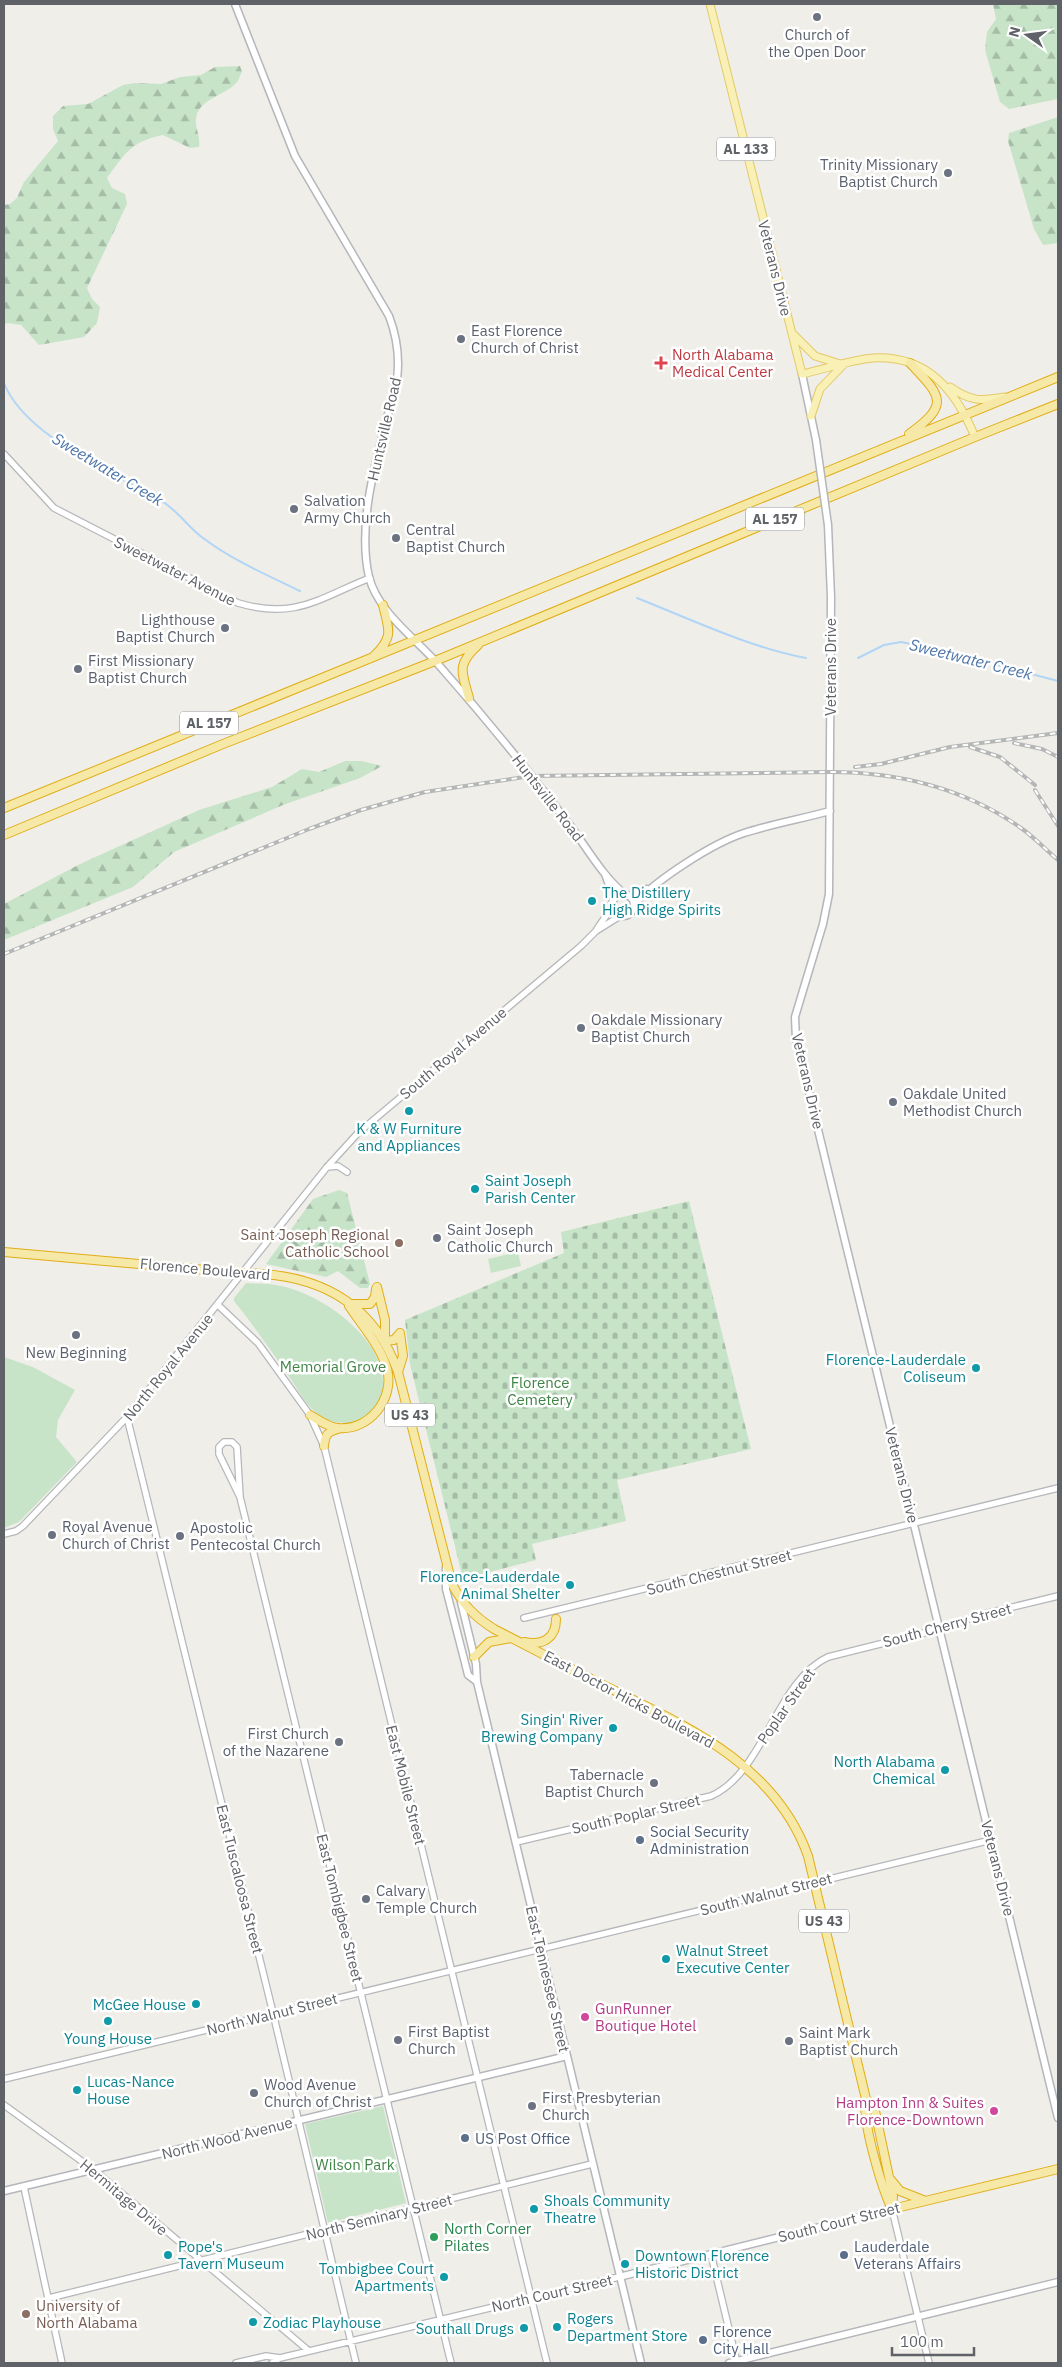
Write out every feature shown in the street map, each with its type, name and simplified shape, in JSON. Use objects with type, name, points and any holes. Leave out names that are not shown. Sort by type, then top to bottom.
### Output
[{"type":"highway","points":[[899,441],[929,420],[936,406],[934,390],[910,363]]},
{"type":"highway","points":[[1011,396],[1058,376]]},
{"type":"highway","name":"AL 157","points":[[4,808],[1011,396]]},
{"type":"highway","points":[[974,436],[1058,404]]},
{"type":"highway","name":"AL 157","points":[[4,835],[223,744],[435,661],[974,436]]},
{"type":"highway","points":[[371,659],[388,641],[390,632],[383,605]]},
{"type":"highway","points":[[469,698],[463,675],[465,657],[484,640]]},
{"type":"highway","name":"Florence Boulevard","points":[[4,1252],[294,1278],[322,1288],[348,1302],[367,1318],[385,1341]]},
{"type":"highway","points":[[348,1302],[370,1304],[375,1297],[377,1287],[385,1320],[385,1341],[394,1340],[400,1333],[402,1356],[398,1372]]},
{"type":"highway","points":[[324,1446],[325,1436],[330,1431],[360,1424],[372,1417],[384,1401],[388,1382],[387,1368],[375,1344],[348,1302]]},
{"type":"highway","name":"East Tennessee Street","points":[[385,1341],[398,1372],[452,1584],[461,1602]]},
{"type":"highway","points":[[310,1415],[326,1424],[340,1428]]},
{"type":"highway","name":"East Doctor Hicks Boulevard","points":[[461,1602],[480,1620],[514,1639],[679,1722],[712,1741],[744,1765],[770,1792],[796,1828],[808,1856],[866,2099],[864,2108],[869,2131],[884,2194],[892,2209]]},
{"type":"highway","points":[[474,1658],[489,1642],[514,1639],[538,1642],[552,1637],[556,1629],[556,1619]]},
{"type":"highway","name":"East Doctor Hicks Boulevard","points":[[866,2099],[874,2106],[893,2196],[892,2209]]},
{"type":"highway","name":"South Court Street","points":[[892,2209],[1058,2169]]},
{"type":"highway","points":[[889,2178],[900,2191],[924,2201]]},
{"type":"main road","name":"Huntsville Road","points":[[234,4],[295,156],[389,316],[396,335],[399,361],[397,379],[369,496],[367,559],[370,578],[383,605],[469,698],[569,823],[603,871],[627,895]]},
{"type":"main road","name":"Veterans Drive","points":[[710,4],[802,374],[816,440],[828,525],[831,597],[828,900],[818,942],[795,1017],[795,1030],[1058,2118]]},
{"type":"main road","points":[[792,333],[815,356],[825,361],[843,365]]},
{"type":"main road","points":[[802,374],[872,358],[898,360],[910,363],[938,378],[971,400],[977,401],[1011,396]]},
{"type":"main road","points":[[811,416],[820,389],[843,365]]},
{"type":"main road","points":[[938,378],[956,398],[966,415],[974,436]]},
{"type":"main road","points":[[653,887],[617,896],[612,904],[614,913],[620,916],[626,916],[631,913],[634,904],[653,887],[701,854],[730,838],[830,811]]},
{"type":"main road","name":"Huntsville Road","points":[[603,871],[613,896],[612,904]]},
{"type":"main road","points":[[627,895],[634,904]]},
{"type":"main road","name":"East Tennessee Street","points":[[445,1558],[446,1589],[468,1675],[476,1682]]},
{"type":"main road","name":"East Tennessee Street","points":[[461,1602],[474,1658],[476,1682],[641,2363]]},
{"type":"main road","name":"North Wood Avenue","points":[[4,2191],[567,2056]]},
{"type":"main road","name":"South Court Street","points":[[619,2277],[892,2209]]},
{"type":"main road","points":[[729,2363],[1058,2282]]},
{"type":"street","name":"Sweetwater Avenue","points":[[4,454],[54,508],[238,603],[264,609],[296,608],[314,604],[370,578]]},
{"type":"street","name":"South Royal Avenue","points":[[596,931],[612,904]]},
{"type":"street","name":"South Royal Avenue","points":[[316,1182],[327,1167],[369,1122],[581,946],[596,931],[620,916]]},
{"type":"street","points":[[327,1167],[338,1166],[347,1172]]},
{"type":"street","name":"North Royal Avenue","points":[[4,1534],[16,1531],[23,1526],[127,1417],[316,1182]]},
{"type":"street","name":"East Mobile Street","points":[[218,1305],[248,1332],[310,1415],[324,1446],[546,2363]]},
{"type":"street","name":"East Tuscaloosa Street","points":[[127,1417],[273,2013],[356,2363]]},
{"type":"street","name":"East Tombigbee Street","points":[[240,1497],[218,1454],[219,1447],[224,1442],[232,1442],[237,1447],[240,1497],[413,2210],[452,2363]]},
{"type":"street","name":"South Chestnut Street","points":[[524,1618],[1058,1488]]},
{"type":"street","name":"South Cherry Street","points":[[835,1654],[940,1629],[980,1615],[1058,1596]]},
{"type":"street","name":"Poplar Street","points":[[744,1765],[805,1674],[819,1661],[835,1654]]},
{"type":"street","name":"South Poplar Street","points":[[516,1842],[711,1796],[724,1790],[744,1765]]},
{"type":"street","name":"South Walnut Street","points":[[540,1949],[991,1840]]},
{"type":"street","name":"North Walnut Street","points":[[4,2079],[540,1949]]},
{"type":"street","name":"Hermitage Drive","points":[[4,2105],[94,2170],[309,2351]]},
{"type":"street","name":"North Seminary Street","points":[[49,2298],[324,2232],[592,2164]]},
{"type":"street","points":[[24,2187],[63,2362]]},
{"type":"street","points":[[892,2209],[916,2316],[929,2363]]},
{"type":"street","points":[[710,2254],[737,2362]]},
{"type":"street","name":"North Court Street","points":[[272,2363],[280,2358],[619,2277]]},
{"type":"street","name":"North Court Street","points":[[236,2363],[266,2356],[280,2358]]},
{"type":"green space","points":[[993,4],[1058,4],[1058,99],[1009,109],[1000,102],[985,50],[987,32],[996,19]]},
{"type":"green space","points":[[240,66],[242,72],[237,82],[204,104],[197,114],[199,147],[190,148],[163,135],[143,141],[130,149],[107,178],[112,188],[125,194],[127,204],[87,288],[92,299],[100,307],[97,323],[84,337],[39,345],[21,325],[7,323],[4,325],[4,205],[10,204],[17,198],[24,182],[58,141],[53,129],[53,116],[63,106],[88,104],[123,85],[135,83],[161,84],[180,77],[201,75],[215,67]]},
{"type":"green space","points":[[1058,117],[1058,243],[1043,245],[1034,229],[1008,141],[1009,133]]},
{"type":"green space","points":[[345,761],[362,761],[382,766],[360,778],[283,805],[174,852],[133,887],[4,940],[4,904],[80,864],[199,810],[272,787],[302,769],[319,772]]},
{"type":"green space","points":[[339,1190],[347,1193],[370,1284],[368,1288],[360,1288],[338,1271],[326,1277],[266,1264],[313,1199]]},
{"type":"green space","name":"Florence Cemetery","points":[[689,1201],[751,1449],[617,1480],[626,1521],[532,1544],[536,1560],[463,1579],[410,1364],[405,1320],[564,1253],[561,1232]]},
{"type":"green space","points":[[518,1252],[521,1266],[491,1273],[488,1259]]},
{"type":"green space","name":"Memorial Grove","points":[[246,1283],[276,1285],[310,1296],[344,1318],[359,1331],[371,1347],[379,1363],[383,1380],[382,1392],[372,1411],[363,1418],[342,1423],[320,1416],[312,1409],[234,1301],[234,1298]]},
{"type":"green space","points":[[4,1357],[33,1367],[75,1390],[58,1420],[56,1437],[77,1462],[19,1522],[4,1528]]},
{"type":"green space","name":"Wilson Park","points":[[383,2106],[406,2203],[328,2223],[305,2124]]},
{"type":"waterway","name":"Sweetwater Creek","points":[[4,383],[15,402],[31,420],[51,437],[163,502],[214,546],[250,567],[300,591]]},
{"type":"waterway","name":"Sweetwater Creek","points":[[637,598],[742,640],[806,658]]},
{"type":"waterway","name":"Sweetwater Creek","points":[[858,658],[884,645],[901,642],[933,648],[1058,681]]},
{"type":"railway","points":[[855,767],[881,764],[950,747],[1058,733]]},
{"type":"railway","points":[[1014,743],[1042,749],[1058,757]]},
{"type":"railway","points":[[970,747],[1000,757],[1035,785]]},
{"type":"railway","points":[[4,954],[309,829],[361,810],[425,792],[531,776],[830,772],[881,775],[930,785],[977,802],[1031,835],[1058,860]]},
{"type":"railway","points":[[1035,790],[1058,826]]},
{"type":"place","name":"Church of the Open Door","points":[[817,17]]},
{"type":"place","name":"Trinity Missionary Baptist Church","points":[[948,173]]},
{"type":"place","name":"East Florence Church of Christ","points":[[461,339]]},
{"type":"place","name":"North Alabama Medical Center","points":[[661,363]]},
{"type":"place","name":"Salvation Army Church","points":[[294,509]]},
{"type":"place","name":"Central Baptist Church","points":[[396,538]]},
{"type":"place","name":"Lighthouse Baptist Church","points":[[225,628]]},
{"type":"place","name":"First Missionary Baptist Church","points":[[78,669]]},
{"type":"place","name":"The Distillery High Ridge Spirits","points":[[592,901]]},
{"type":"place","name":"Oakdale Missionary Baptist Church","points":[[581,1028]]},
{"type":"place","name":"Oakdale United Methodist Church","points":[[893,1102]]},
{"type":"place","name":"K & W Furniture and Appliances","points":[[409,1111]]},
{"type":"place","name":"Saint Joseph Parish Center","points":[[475,1189]]},
{"type":"place","name":"Saint Joseph Catholic Church","points":[[437,1238]]},
{"type":"place","name":"Saint Joseph Regional Catholic School","points":[[399,1243]]},
{"type":"place","name":"New Beginning","points":[[76,1335]]},
{"type":"place","name":"Florence-Lauderdale Coliseum","points":[[976,1368]]},
{"type":"place","name":"Royal Avenue Church of Christ","points":[[52,1535]]},
{"type":"place","name":"Apostolic Pentecostal Church","points":[[180,1536]]},
{"type":"place","name":"Florence-Lauderdale Animal Shelter","points":[[570,1585]]},
{"type":"place","name":"Singin' River Brewing Company","points":[[613,1728]]},
{"type":"place","name":"First Church of the Nazarene","points":[[339,1742]]},
{"type":"place","name":"North Alabama Chemical","points":[[945,1770]]},
{"type":"place","name":"Tabernacle Baptist Church","points":[[654,1783]]},
{"type":"place","name":"Social Security Administration","points":[[640,1840]]},
{"type":"place","name":"Calvary Temple Church","points":[[366,1899]]},
{"type":"place","name":"Walnut Street Executive Center","points":[[666,1959]]},
{"type":"place","name":"McGee House","points":[[196,2004]]},
{"type":"place","name":"GunRunner Boutique Hotel","points":[[585,2017]]},
{"type":"place","name":"Young House","points":[[108,2021]]},
{"type":"place","name":"First Baptist Church","points":[[398,2040]]},
{"type":"place","name":"Saint Mark Baptist Church","points":[[789,2041]]},
{"type":"place","name":"Lucas-Nance House","points":[[77,2090]]},
{"type":"place","name":"Wood Avenue Church of Christ","points":[[254,2093]]},
{"type":"place","name":"First Presbyterian Church","points":[[532,2106]]},
{"type":"place","name":"Hampton Inn & Suites Florence-Downtown","points":[[994,2111]]},
{"type":"place","name":"US Post Office","points":[[465,2138]]},
{"type":"place","name":"Shoals Community Theatre","points":[[534,2209]]},
{"type":"place","name":"North Corner Pilates","points":[[434,2237]]},
{"type":"place","name":"Pope's Tavern Museum","points":[[168,2255]]},
{"type":"place","name":"Lauderdale Veterans Affairs","points":[[844,2255]]},
{"type":"place","name":"Downtown Florence Historic District","points":[[625,2264]]},
{"type":"place","name":"Tombigbee Court Apartments","points":[[444,2277]]},
{"type":"place","name":"University of North Alabama","points":[[26,2314]]},
{"type":"place","name":"Zodiac Playhouse","points":[[253,2322]]},
{"type":"place","name":"Rogers Department Store","points":[[557,2327]]},
{"type":"place","name":"Southall Drugs","points":[[524,2328]]},
{"type":"place","name":"Florence City Hall","points":[[703,2340]]}]
